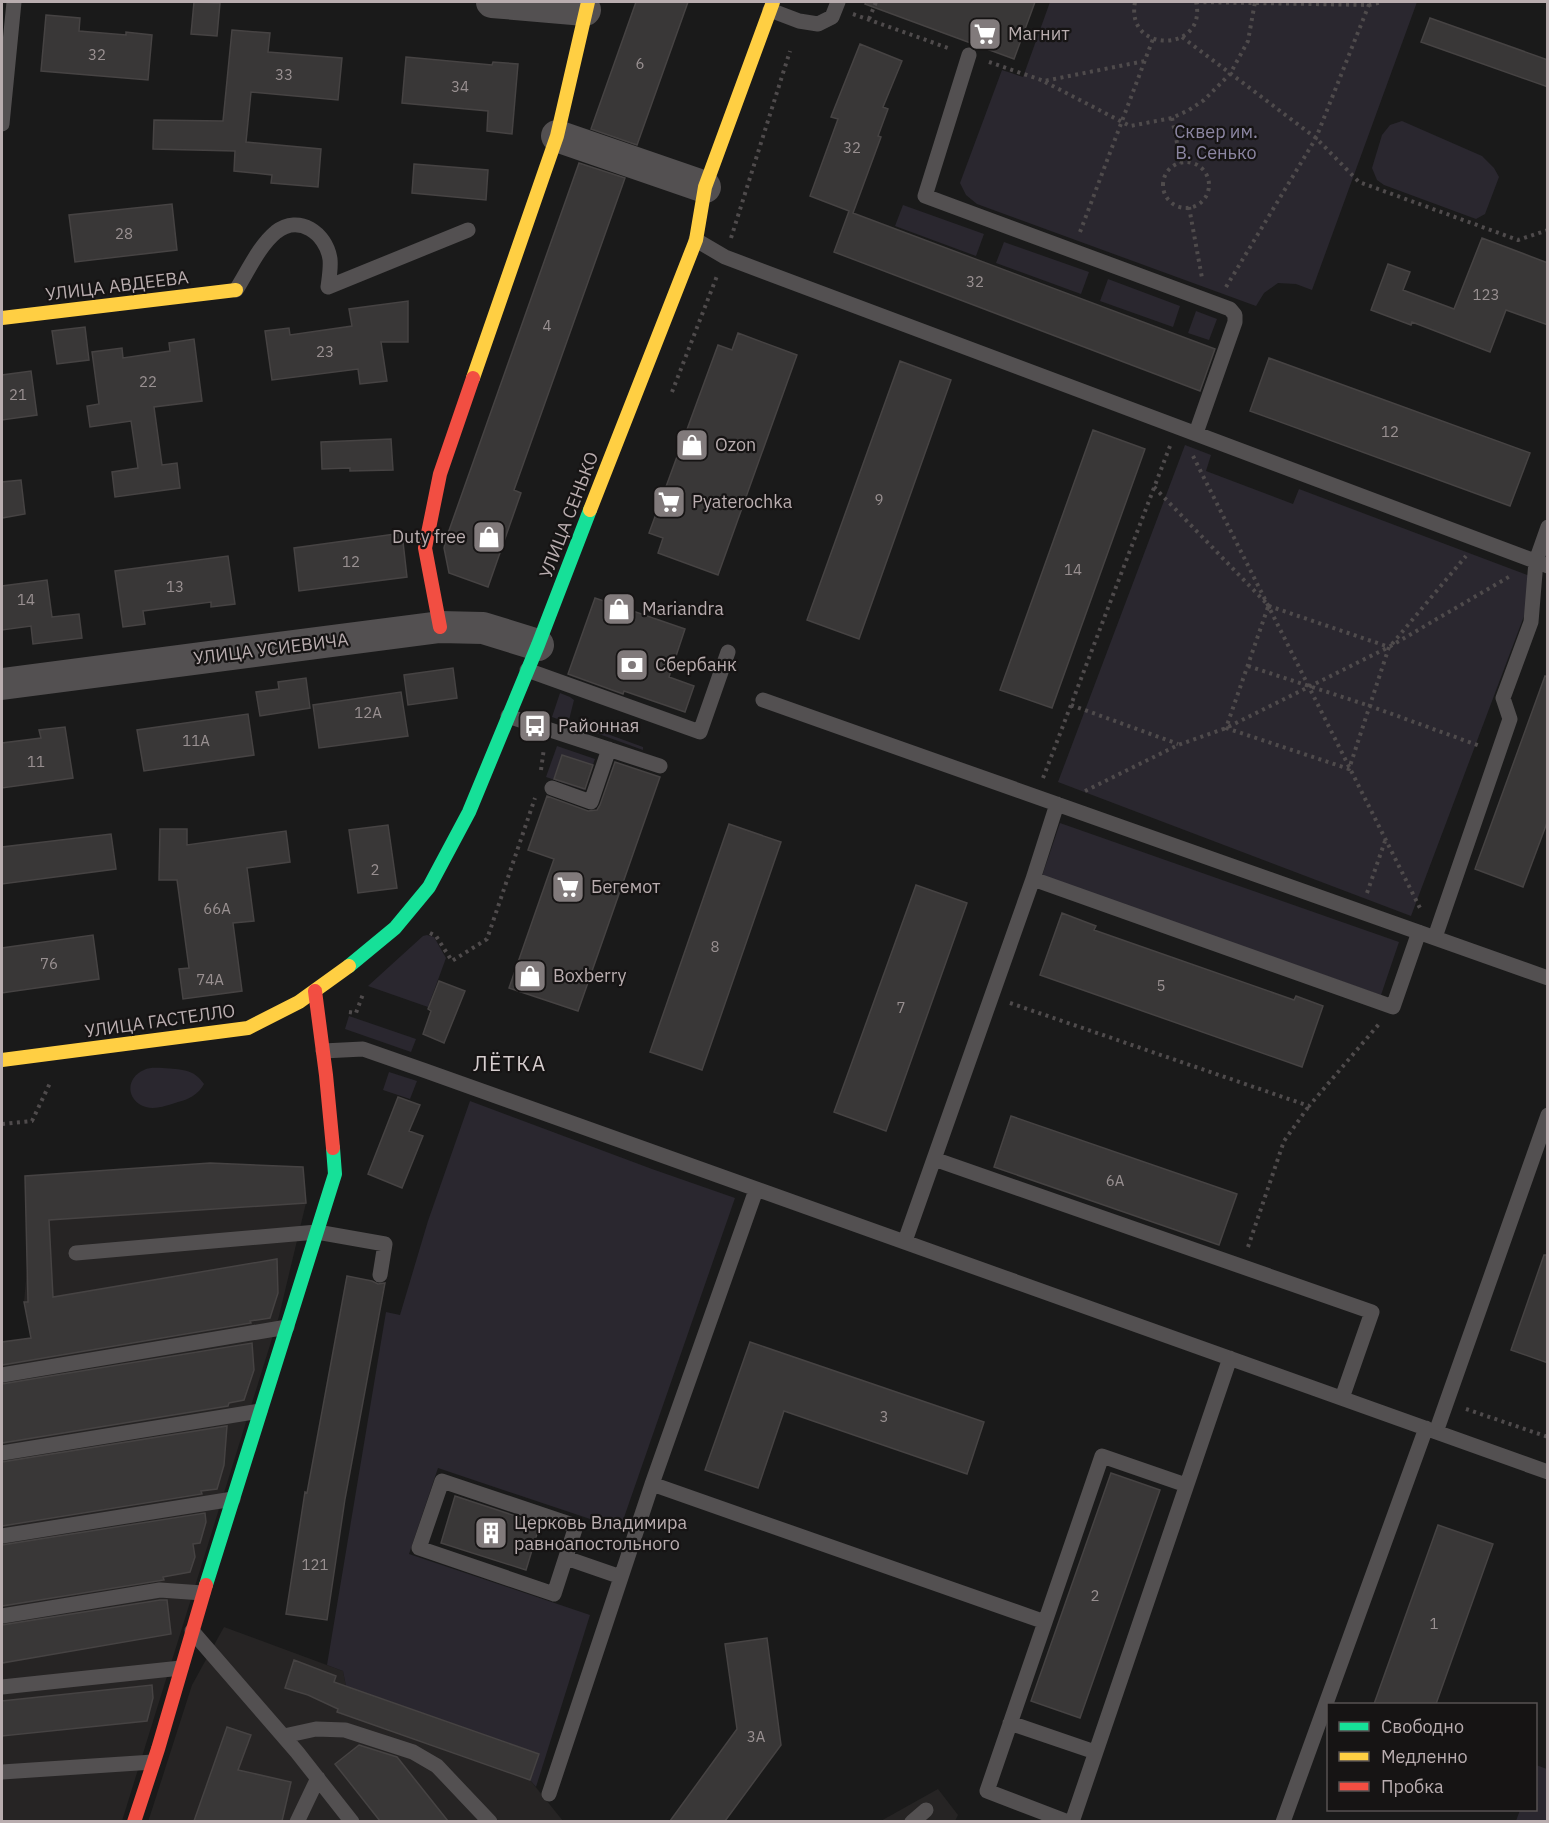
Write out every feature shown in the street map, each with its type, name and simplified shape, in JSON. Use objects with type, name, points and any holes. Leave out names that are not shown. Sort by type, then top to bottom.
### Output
[{"type":"street","points":[[440,627],[425,548],[440,474],[557,136],[587,6],[492,2]]},
{"type":"street","name":"УЛИЦА СЕНЬКО","points":[[315,991],[359,959],[395,928],[429,887],[469,812],[533,658],[696,240],[705,188],[771,6]]},
{"type":"street","points":[[557,136],[705,188]]},
{"type":"street","name":"УЛИЦА АВДЕЕВА","points":[[2,318],[236,290]]},
{"type":"street","name":"УЛИЦА УСИЕВИЧА","points":[[2,684],[440,627],[483,628],[533,658]]},
{"type":"street","points":[[134,1821],[335,1174],[315,991]]},
{"type":"street","name":"УЛИЦА ГАСТЕЛЛО","points":[[2,1060],[248,1028],[299,1002],[315,991]]},
{"type":"lane","points":[[2,124],[14,2]]},
{"type":"lane","points":[[771,6],[799,21],[818,24],[832,17],[838,2]]},
{"type":"lane","points":[[969,55],[925,196],[1230,309],[1235,322],[1196,433]]},
{"type":"lane","points":[[236,290],[274,233],[288,224],[303,225],[318,235],[326,247],[330,260],[328,287],[468,230]]},
{"type":"lane","points":[[696,240],[725,257],[1542,564]]},
{"type":"lane","points":[[1435,938],[1510,719],[1503,698],[1532,622],[1548,527]]},
{"type":"lane","points":[[533,658],[700,732],[728,652]]},
{"type":"lane","points":[[763,700],[1548,978]]},
{"type":"lane","points":[[508,716],[660,766]]},
{"type":"lane","points":[[552,788],[591,802],[609,750]]},
{"type":"lane","points":[[905,1241],[1033,879],[1057,804]]},
{"type":"lane","points":[[1033,879],[1393,1007],[1419,932]]},
{"type":"lane","points":[[323,1051],[363,1049],[1548,1472]]},
{"type":"lane","points":[[1328,1703],[1431,1430],[1446,1403],[1548,1115]]},
{"type":"lane","points":[[934,1159],[1372,1312],[1342,1398]]},
{"type":"lane","points":[[549,1794],[652,1484],[756,1190]]},
{"type":"lane","points":[[76,1253],[316,1232],[385,1244],[380,1275]]},
{"type":"lane","points":[[2,1375],[287,1327]]},
{"type":"lane","points":[[1186,1485],[1102,1456],[987,1791],[1070,1821],[1230,1358]]},
{"type":"lane","points":[[2,1454],[260,1411]]},
{"type":"lane","points":[[442,1481],[576,1526],[566,1558],[554,1594],[419,1548],[442,1481]]},
{"type":"lane","points":[[652,1484],[1045,1622]]},
{"type":"lane","points":[[2,1536],[233,1499]]},
{"type":"lane","points":[[566,1558],[621,1577]]},
{"type":"lane","points":[[2,1616],[160,1590],[203,1593]]},
{"type":"lane","points":[[192,1630],[284,1736],[352,1821]]},
{"type":"lane","points":[[2,1687],[181,1668]]},
{"type":"lane","points":[[1283,1821],[1327,1705]]},
{"type":"lane","points":[[1011,1723],[1095,1752]]},
{"type":"lane","points":[[284,1736],[316,1729],[345,1730],[413,1752],[437,1766],[490,1821]]},
{"type":"lane","points":[[2,1772],[153,1762]]},
{"type":"lane","points":[[297,1821],[318,1778]]},
{"type":"lane","points":[[912,1821],[926,1810]]},
{"type":"path","points":[[869,20],[876,2]]},
{"type":"path","points":[[1135,2],[1135,15],[1144,33],[1153,39],[1167,42],[1182,37],[1190,30],[1195,22],[1196,2],[1382,2]]},
{"type":"path","points":[[1044,81],[1130,126],[1172,118],[1204,100],[1230,74],[1248,40],[1255,3]]},
{"type":"path","points":[[1211,302],[1316,138],[1369,3]]},
{"type":"path","points":[[1182,37],[1316,138],[1359,182],[1518,240],[1548,230]]},
{"type":"path","points":[[1073,251],[1153,39]]},
{"type":"path","points":[[1172,118],[1180,163]]},
{"type":"path","points":[[1180,163],[1193,163],[1200,167],[1208,180],[1206,196],[1197,205],[1189,207],[1174,204],[1164,191],[1165,175],[1173,166],[1180,163]]},
{"type":"path","points":[[1189,207],[1211,302]]},
{"type":"path","points":[[1036,796],[1177,426]]},
{"type":"path","points":[[1177,426],[1435,938]]},
{"type":"path","points":[[1154,487],[1269,606],[1389,647]]},
{"type":"path","points":[[1349,769],[1389,647],[1480,540]]},
{"type":"path","points":[[1057,804],[1178,745],[1226,728],[1309,687],[1389,647],[1542,564]]},
{"type":"path","points":[[1226,728],[1269,606]]},
{"type":"path","points":[[1248,666],[1370,706],[1498,752]]},
{"type":"path","points":[[1071,705],[1178,745]]},
{"type":"path","points":[[1226,728],[1349,769]]},
{"type":"path","points":[[1361,911],[1386,840]]},
{"type":"path","points":[[992,996],[1310,1106]]},
{"type":"path","points":[[1242,1265],[1284,1141],[1310,1106],[1393,1007]]},
{"type":"path","points":[[2,1124],[32,1121],[64,1053]]},
{"type":"path","points":[[1446,1403],[1548,1437]]},
{"type":"shaded area","points":[[210,1163],[303,1167],[306,1203],[279,1316],[122,1821],[2,1821],[2,1342],[31,1338],[24,1302],[27,1270],[25,1176]]},
{"type":"shaded area","points":[[224,1627],[343,1671],[346,1686],[539,1754],[530,1780],[563,1821],[148,1822],[192,1685]]},
{"type":"shaded area","points":[[938,1789],[958,1815],[955,1821],[879,1822]]},
{"type":"green space","name":"Сквер им. В. Сенько","points":[[1050,2],[1417,2],[1312,290],[1296,284],[1278,283],[1264,293],[1256,306],[977,204],[966,195],[960,183],[1002,70],[1023,77]]},
{"type":"green space","points":[[1402,121],[1482,156],[1494,168],[1499,177],[1485,214],[1476,219],[1384,185],[1377,180],[1372,168],[1382,135],[1390,125]]},
{"type":"green space","points":[[903,205],[984,234],[976,256],[895,226]]},
{"type":"green space","points":[[1004,242],[1089,272],[1081,294],[996,263]]},
{"type":"green space","points":[[1108,279],[1180,306],[1173,327],[1100,301]]},
{"type":"green space","points":[[1196,311],[1217,319],[1209,340],[1188,333]]},
{"type":"green space","points":[[1185,445],[1211,455],[1206,471],[1293,504],[1299,489],[1538,579],[1411,916],[1058,782]]},
{"type":"green space","points":[[560,693],[574,700],[569,720],[643,747],[643,750],[552,717]]},
{"type":"green space","points":[[557,746],[595,759],[584,790],[546,777]]},
{"type":"green space","points":[[1060,823],[1399,942],[1381,995],[1042,876]]},
{"type":"green space","points":[[423,936],[434,937],[446,958],[428,1007],[368,986]]},
{"type":"green space","points":[[349,1016],[416,1039],[411,1052],[345,1029]]},
{"type":"green space","points":[[163,1068],[191,1072],[204,1084],[196,1094],[182,1101],[154,1108],[139,1104],[130,1089],[133,1078],[146,1069]]},
{"type":"green space","points":[[389,1072],[417,1081],[410,1099],[383,1090]]},
{"type":"green space","points":[[470,1101],[735,1198],[620,1529],[438,1468],[409,1554],[590,1615],[536,1787],[530,1780],[539,1754],[346,1686],[343,1671],[327,1665],[386,1312],[400,1315],[428,1221]]},
{"type":"green space","points":[[1537,1765],[1547,1769],[1547,1821],[1516,1821],[1520,1811],[1537,1811]]},
{"type":"building","points":[[194,2],[220,3],[217,36],[191,34]]},
{"type":"building","points":[[636,2],[688,2],[637,145],[591,129]]},
{"type":"building","name":"Магнит","points":[[866,2],[1035,2],[1014,59],[865,4]]},
{"type":"building","points":[[46,15],[80,18],[79,31],[152,35],[148,80],[41,71]]},
{"type":"building","points":[[1430,18],[1548,60],[1548,87],[1421,42]]},
{"type":"building","points":[[232,30],[270,33],[268,52],[342,58],[338,100],[251,92],[246,142],[321,149],[318,187],[271,183],[272,175],[234,171],[235,151],[153,149],[154,120],[223,121]]},
{"type":"building","points":[[860,44],[902,61],[883,107],[888,109],[878,136],[881,137],[853,213],[1215,349],[1200,391],[834,252],[849,211],[810,196],[838,119],[831,117]]},
{"type":"building","points":[[406,57],[492,65],[493,62],[518,64],[512,134],[487,131],[488,111],[402,103]]},
{"type":"building","points":[[579,163],[625,178],[514,490],[521,493],[488,587],[449,573],[444,548]]},
{"type":"building","points":[[414,164],[488,170],[486,200],[412,193]]},
{"type":"building","points":[[172,204],[177,250],[75,262],[69,215]]},
{"type":"building","points":[[1482,238],[1548,263],[1548,325],[1506,310],[1490,352],[1412,322],[1411,325],[1371,310],[1388,264],[1410,272],[1403,290],[1454,309]]},
{"type":"building","points":[[408,301],[408,342],[381,342],[387,381],[360,384],[358,369],[272,380],[265,331],[289,328],[290,335],[352,326],[349,309]]},
{"type":"building","points":[[85,327],[89,360],[57,364],[52,331]]},
{"type":"building","points":[[738,333],[797,355],[718,575],[658,553],[663,538],[649,533],[718,345],[732,350]]},
{"type":"building","points":[[194,339],[202,401],[154,407],[162,465],[177,463],[180,488],[115,497],[112,472],[138,468],[131,421],[90,427],[87,406],[99,404],[92,352],[122,348],[123,358],[170,351],[169,343]]},
{"type":"building","points":[[1269,358],[1530,453],[1510,506],[1250,411]]},
{"type":"building","points":[[900,361],[951,380],[859,639],[807,620]]},
{"type":"building","points":[[31,371],[37,415],[2,420],[2,375]]},
{"type":"building","points":[[1093,430],[1145,449],[1052,708],[1000,690]]},
{"type":"building","points":[[391,439],[393,470],[322,469],[321,442]]},
{"type":"building","points":[[21,480],[25,514],[2,518],[2,482]]},
{"type":"building","points":[[402,533],[407,577],[299,591],[294,548]]},
{"type":"building","points":[[228,556],[235,604],[211,607],[211,602],[143,611],[145,624],[123,627],[115,571]]},
{"type":"building","points":[[47,580],[52,617],[79,614],[82,638],[33,644],[31,626],[2,630],[2,586]]},
{"type":"building","points":[[595,598],[685,629],[669,677],[694,686],[685,712],[624,691],[623,694],[568,674]]},
{"type":"building","points":[[453,668],[457,698],[408,705],[404,675]]},
{"type":"building","points":[[1545,676],[1548,677],[1548,820],[1523,887],[1475,869]]},
{"type":"building","points":[[306,678],[310,708],[260,716],[256,692],[279,689],[278,682]]},
{"type":"building","points":[[401,692],[408,736],[319,748],[313,705]]},
{"type":"building","points":[[248,714],[254,755],[144,771],[137,730]]},
{"type":"building","points":[[65,727],[73,778],[2,788],[2,743],[41,738],[39,730]]},
{"type":"building","points":[[562,755],[593,765],[585,789],[554,779]]},
{"type":"building","name":"Бегемот","points":[[615,762],[660,777],[578,1011],[509,988],[554,859],[528,850],[547,796],[588,811],[597,810]]},
{"type":"building","points":[[729,824],[781,842],[702,1070],[650,1052]]},
{"type":"building","points":[[388,825],[397,888],[358,893],[349,830]]},
{"type":"building","points":[[160,829],[187,829],[187,845],[286,831],[290,862],[247,868],[254,921],[233,923],[242,991],[183,999],[179,969],[189,968],[177,880],[159,880]]},
{"type":"building","points":[[111,834],[116,869],[2,884],[2,847]]},
{"type":"building","points":[[916,885],[967,903],[886,1131],[834,1112]]},
{"type":"building","points":[[1062,913],[1096,926],[1094,930],[1294,1000],[1296,996],[1323,1006],[1302,1067],[1040,975]]},
{"type":"building","points":[[93,935],[99,979],[2,993],[2,948]]},
{"type":"building","points":[[439,981],[465,991],[444,1043],[423,1034],[431,1011],[428,1009]]},
{"type":"building","points":[[398,1097],[420,1105],[409,1131],[423,1136],[402,1188],[368,1174]]},
{"type":"building","points":[[1011,1116],[1237,1194],[1219,1245],[994,1167]]},
{"type":"building","points":[[210,1163],[303,1167],[306,1203],[49,1220],[53,1297],[277,1259],[278,1293],[270,1318],[2,1365],[2,1342],[31,1338],[24,1302],[28,1302],[25,1176]]},
{"type":"building","points":[[1544,1255],[1548,1255],[1548,1363],[1511,1350]]},
{"type":"building","points":[[347,1276],[378,1284],[385,1283],[345,1499],[327,1620],[286,1614],[305,1492],[307,1493]]},
{"type":"building","points":[[750,1342],[984,1422],[967,1474],[784,1411],[758,1488],[705,1470]]},
{"type":"building","points":[[252,1343],[254,1370],[244,1400],[229,1403],[228,1406],[2,1443],[2,1384]]},
{"type":"building","points":[[227,1426],[224,1465],[217,1489],[201,1491],[202,1494],[2,1526],[2,1462]]},
{"type":"building","points":[[1111,1473],[1160,1490],[1080,1718],[1031,1701]]},
{"type":"building","name":"Церковь Владимира равноапостольного","points":[[455,1496],[540,1524],[526,1570],[441,1543]]},
{"type":"building","points":[[205,1513],[206,1522],[200,1543],[193,1544],[195,1557],[190,1572],[163,1577],[164,1580],[2,1606],[2,1545]]},
{"type":"building","points":[[1438,1525],[1493,1544],[1436,1703],[1374,1703]]},
{"type":"building","points":[[167,1600],[171,1634],[2,1663],[2,1625]]},
{"type":"building","points":[[767,1638],[781,1745],[725,1821],[670,1821],[737,1729],[725,1644]]},
{"type":"building","points":[[294,1660],[336,1676],[334,1682],[539,1754],[530,1780],[337,1712],[338,1709],[308,1695],[285,1688]]},
{"type":"building","points":[[152,1685],[153,1698],[147,1721],[2,1736],[2,1701]]},
{"type":"building","points":[[227,1727],[251,1735],[238,1770],[291,1782],[282,1821],[194,1821]]},
{"type":"building","points":[[359,1745],[397,1757],[448,1821],[380,1821],[335,1764]]},
{"type":"traffic: fast","points":[[349,966],[395,928],[429,887],[469,812],[538,645],[590,510]]},
{"type":"traffic: fast","points":[[206,1585],[335,1174],[333,1148]]},
{"type":"traffic: slow","points":[[473,378],[557,136],[588,2]]},
{"type":"traffic: slow","points":[[590,510],[696,240],[705,187],[773,2]]},
{"type":"traffic: slow","points":[[2,318],[236,290]]},
{"type":"traffic: slow","points":[[2,1060],[248,1028],[299,1002],[349,966]]},
{"type":"traffic: jam","points":[[440,627],[425,548],[440,474],[473,378]]},
{"type":"traffic: jam","points":[[315,991],[333,1148]]},
{"type":"traffic: jam","points":[[134,1822],[206,1585]]},
{"type":"place","name":"Магнит","points":[[985,34]]},
{"type":"place","name":"Ozon","points":[[692,445]]},
{"type":"place","name":"Pyaterochka","points":[[669,502]]},
{"type":"place","name":"Duty free","points":[[489,537]]},
{"type":"place","name":"Mariandra","points":[[619,609]]},
{"type":"place","name":"Сбербанк","points":[[632,665]]},
{"type":"place","name":"Районная","points":[[535,726]]},
{"type":"place","name":"Бегемот","points":[[568,887]]},
{"type":"place","name":"Boxberry","points":[[530,976]]},
{"type":"place","name":"Церковь Владимира равноапостольного","points":[[491,1533]]},
{"type":"district","name":"ЛЁТКА","points":[[510,1064]]}]
